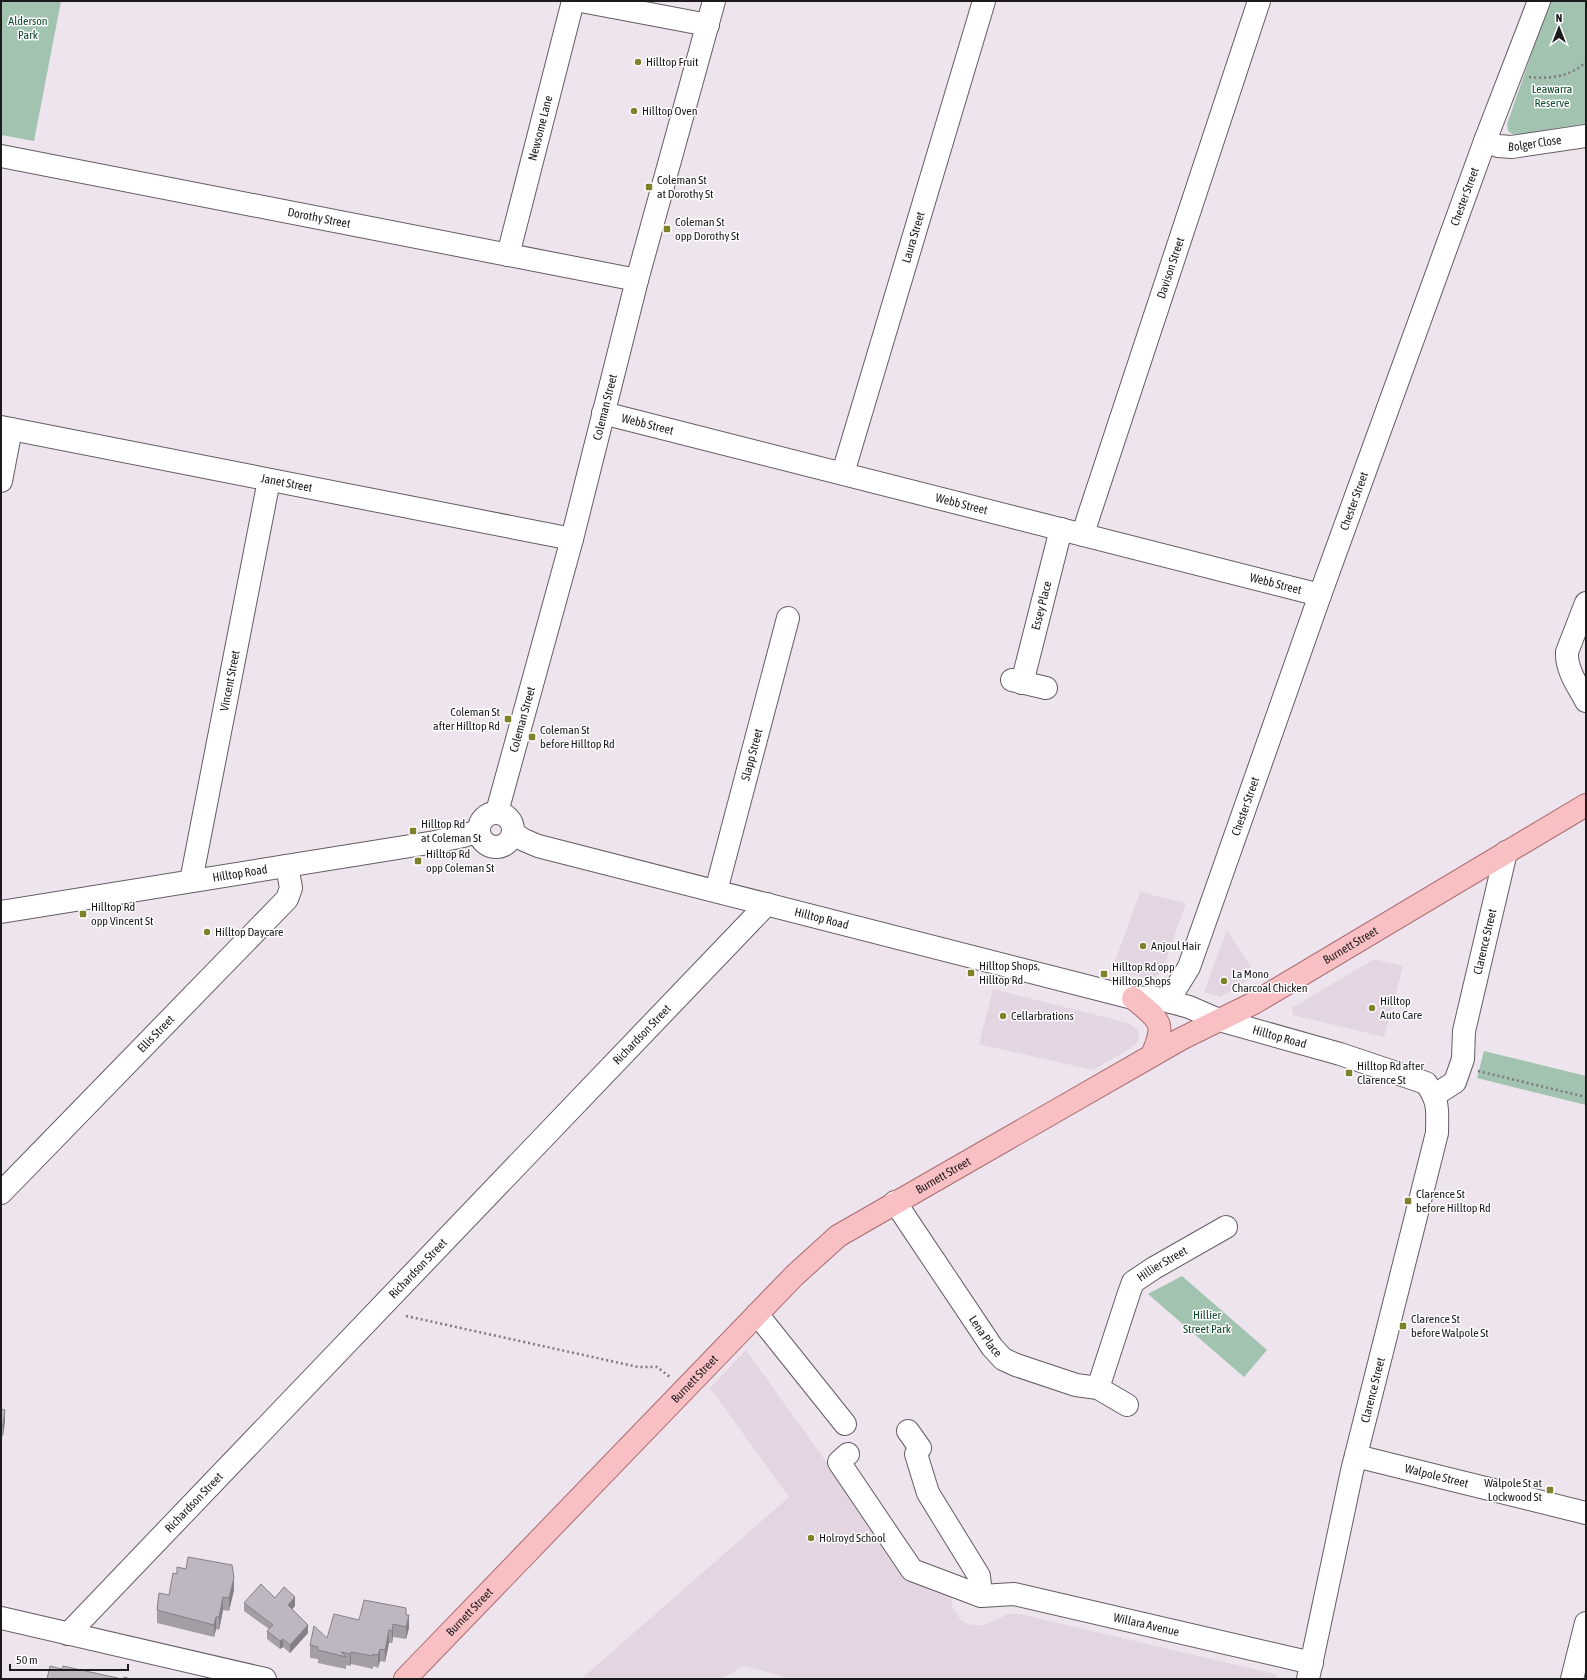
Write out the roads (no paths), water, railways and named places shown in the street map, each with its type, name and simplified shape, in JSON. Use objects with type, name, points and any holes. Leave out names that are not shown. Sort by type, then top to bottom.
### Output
[{"type":"main road","name":"Burnett Street","points":[[405,1679],[794,1276],[838,1236],[894,1202],[1152,1056],[1254,1003],[1506,852],[1586,806]]},
{"type":"main road","points":[[1133,998],[1156,1017],[1160,1024],[1159,1039],[1152,1056]]},
{"type":"street","name":"Newsome Lane","points":[[508,254],[573,1]]},
{"type":"street","points":[[581,1],[708,25]]},
{"type":"street","name":"Coleman Street","points":[[497,812],[572,539],[637,280],[714,1]]},
{"type":"street","name":"Laura Street","points":[[843,474],[984,1]]},
{"type":"street","name":"Davison Street","points":[[1083,535],[1259,1]]},
{"type":"street","name":"Chester Street","points":[[1171,1002],[1173,993],[1189,967],[1320,595],[1485,141],[1539,1]]},
{"type":"street","name":"Bolger Close","points":[[1485,141],[1498,146],[1512,147],[1586,136]]},
{"type":"street","name":"Dorothy Street","points":[[1,156],[637,280]]},
{"type":"street","name":"Webb Street","points":[[603,413],[1320,595]]},
{"type":"street","points":[[1,481],[6,428]]},
{"type":"street","name":"Janet Street","points":[[6,428],[572,539]]},
{"type":"street","name":"Vincent Street","points":[[191,881],[269,480]]},
{"type":"street","name":"Essey Place","points":[[1046,688],[1017,682],[1061,529]]},
{"type":"street","points":[[1586,603],[1567,652],[1567,659],[1569,670],[1586,701]]},
{"type":"street","name":"Slapp Street","points":[[716,891],[788,618]]},
{"type":"street","points":[[497,812],[503,814],[511,821],[513,833],[507,844],[496,848],[487,845],[481,839],[478,830],[482,819],[491,813],[497,812]]},
{"type":"street","name":"Hilltop Road","points":[[1,912],[435,842],[463,836],[478,830]]},
{"type":"street","name":"Hilltop Road","points":[[513,833],[538,846],[1133,998],[1160,1009],[1184,1016],[1219,1020]]},
{"type":"street","name":"Clarence Street","points":[[1440,1090],[1455,1082],[1463,1059],[1464,1031],[1506,852]]},
{"type":"street","name":"Ellis Street","points":[[1,1193],[287,899],[291,888],[287,866]]},
{"type":"street","name":"Richardson Street","points":[[68,1634],[768,904]]},
{"type":"street","name":"Hilltop Road","points":[[1133,998],[1153,997],[1189,1007],[1219,1020],[1340,1054],[1426,1083],[1440,1090]]},
{"type":"street","name":"Clarence Street","points":[[1310,1671],[1356,1456],[1437,1133],[1451,1113],[1451,1096],[1440,1090]]},
{"type":"street","name":"Lena Place","points":[[894,1202],[992,1347],[1003,1359],[1016,1365],[1076,1384],[1098,1388],[1127,1405]]},
{"type":"street","name":"Hillier Street","points":[[1098,1388],[1133,1282],[1154,1268],[1226,1227]]},
{"type":"street","points":[[758,1314],[845,1424]]},
{"type":"street","points":[[848,1454],[839,1462],[912,1570],[981,1596],[979,1576],[928,1493],[916,1454],[920,1448],[908,1431]]},
{"type":"street","name":"Walpole Street","points":[[1356,1456],[1585,1507]]},
{"type":"street","name":"Willara Avenue","points":[[981,1596],[1014,1594],[1310,1671]]},
{"type":"street","points":[[1,1618],[265,1679]]},
{"type":"street","points":[[1572,1679],[1586,1623]]},
{"type":"place","name":"Hilltop Fruit","points":[[638,62]]},
{"type":"place","name":"Hilltop Oven","points":[[634,111]]},
{"type":"place","name":"Coleman St at Dorothy St","points":[[649,187]]},
{"type":"place","name":"Coleman St opp Dorothy St","points":[[667,229]]},
{"type":"place","name":"Coleman St after Hilltop Rd","points":[[508,719]]},
{"type":"place","name":"Coleman St before Hilltop Rd","points":[[532,737]]},
{"type":"place","name":"Hilltop Rd at Coleman St","points":[[413,831]]},
{"type":"place","name":"Hilltop Rd opp Coleman St","points":[[418,861]]},
{"type":"place","name":"Hilltop Rd opp Vincent St","points":[[83,914]]},
{"type":"place","name":"Hilltop Daycare","points":[[207,932]]},
{"type":"place","name":"Anjoul Hair","points":[[1143,946]]},
{"type":"place","name":"Hilltop Shops, Hilltop Rd","points":[[971,973]]},
{"type":"place","name":"Hilltop Rd opp Hilltop Shops","points":[[1104,974]]},
{"type":"place","name":"La Mono Charcoal Chicken","points":[[1224,981]]},
{"type":"place","name":"Hilltop Auto Care","points":[[1372,1008]]},
{"type":"place","name":"Cellarbrations","points":[[1003,1016]]},
{"type":"place","name":"Hilltop Rd after Clarence St","points":[[1349,1073]]},
{"type":"place","name":"Clarence St before Hilltop Rd","points":[[1408,1201]]},
{"type":"place","name":"Clarence St before Walpole St","points":[[1403,1326]]},
{"type":"place","name":"Walpole St at Lockwood St","points":[[1550,1490]]},
{"type":"place","name":"Holroyd School","points":[[811,1538]]},
{"type":"park label","name":"Alderson Park","points":[[28,28]]},
{"type":"park label","name":"Leawarra Reserve","points":[[1552,96]]},
{"type":"park label","name":"Hillier Street Park","points":[[1207,1322]]}]
